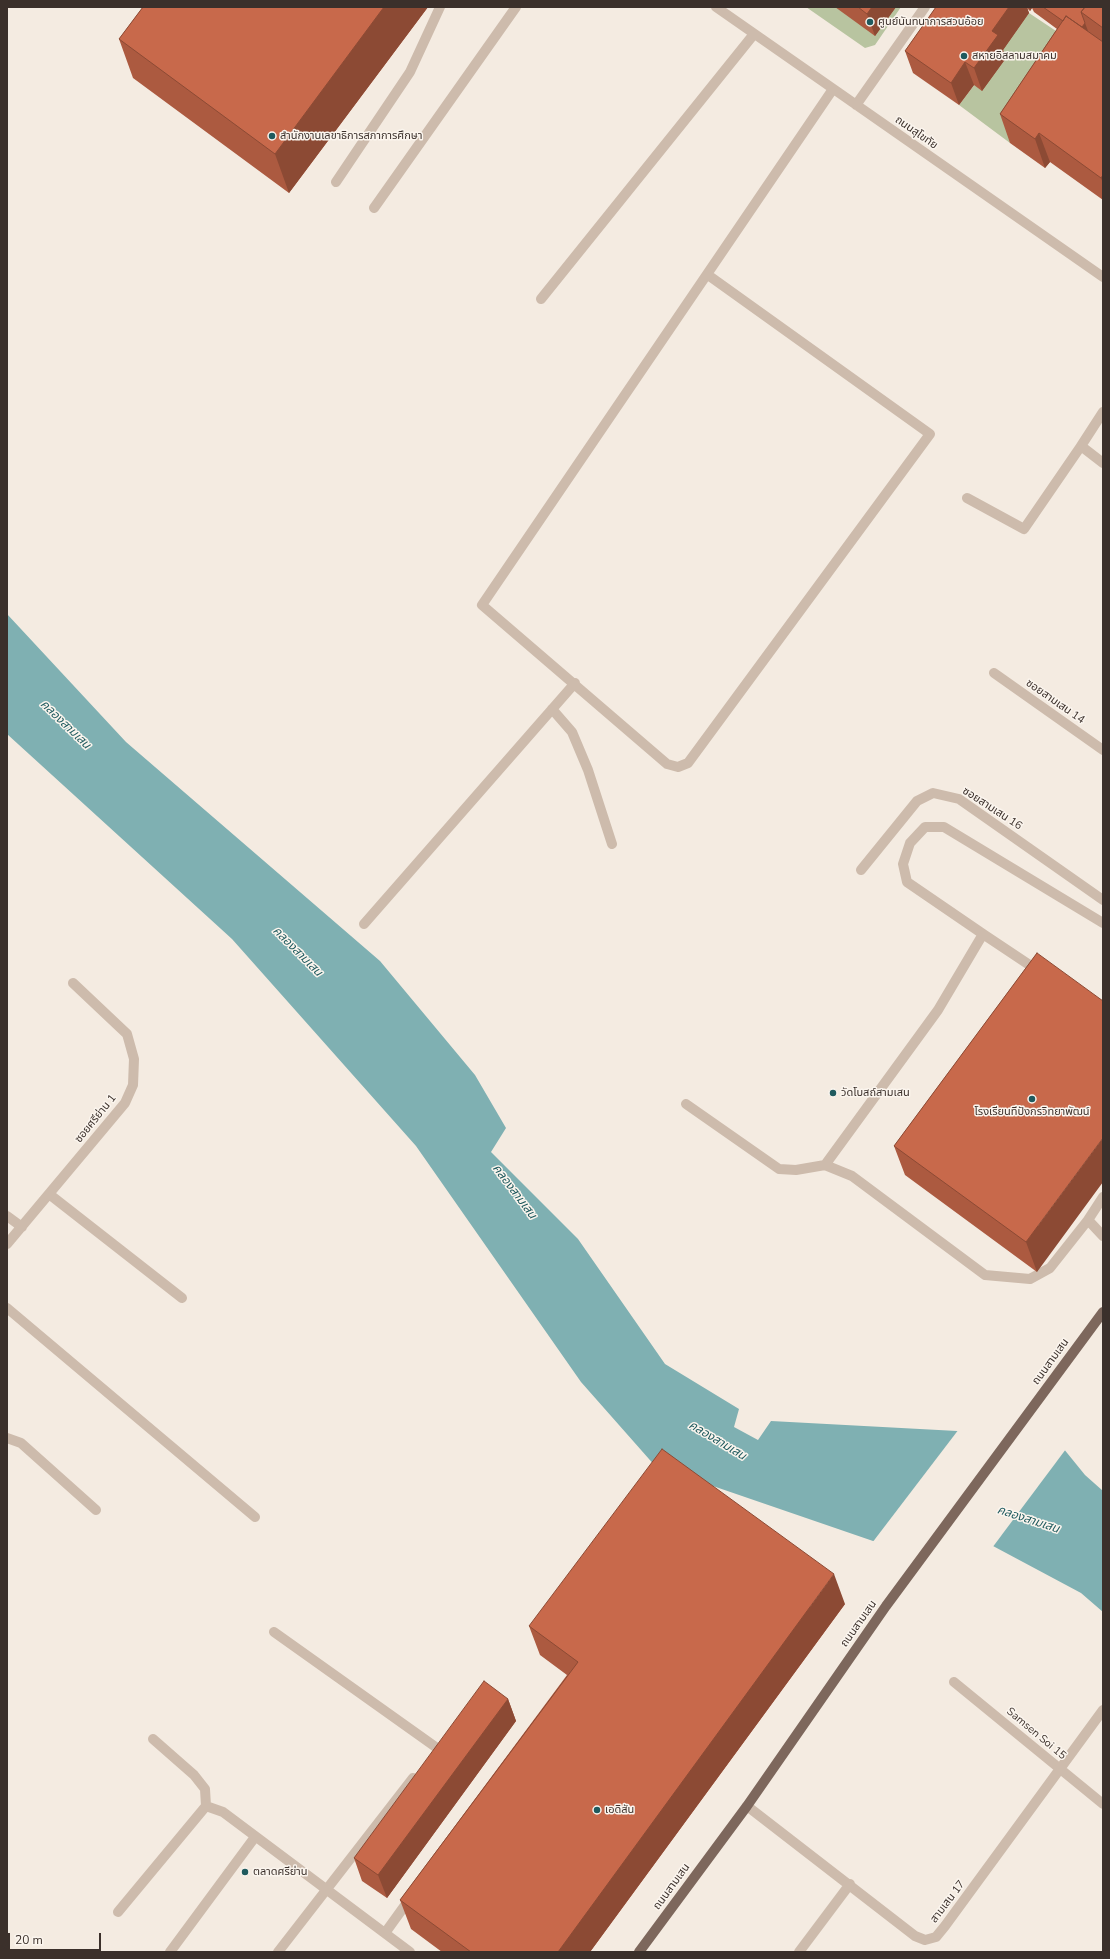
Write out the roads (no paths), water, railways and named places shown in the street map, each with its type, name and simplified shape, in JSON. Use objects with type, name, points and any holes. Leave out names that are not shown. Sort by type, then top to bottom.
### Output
[{"type":"main road","name":"ถนนสามเสน","points":[[639,1952],[747,1806],[886,1606],[1103,1312]]},
{"type":"street","points":[[336,182],[410,72],[440,7]]},
{"type":"street","points":[[374,208],[516,7]]},
{"type":"street","name":"ถนนสุโขทัย","points":[[716,7],[1103,277]]},
{"type":"street","points":[[856,105],[925,7]]},
{"type":"street","points":[[541,299],[754,34]]},
{"type":"street","points":[[708,275],[930,434],[688,763],[678,767],[667,764],[575,683],[482,605],[708,275],[833,89]]},
{"type":"street","points":[[967,498],[1024,530],[1103,412]]},
{"type":"street","points":[[1081,446],[1103,463]]},
{"type":"street","name":"ซอยสามเสน 14","points":[[994,673],[1103,750]]},
{"type":"street","points":[[364,924],[575,683]]},
{"type":"street","points":[[552,709],[572,732],[588,770],[612,844]]},
{"type":"street","name":"ซอยสามเสน 16","points":[[861,870],[917,801],[933,793],[959,799],[1103,900]]},
{"type":"street","points":[[1048,977],[907,882],[903,864],[910,843],[926,826],[944,827],[1103,923]]},
{"type":"street","points":[[825,1165],[938,1010],[983,934]]},
{"type":"street","name":"ซอยศรีย่าน 1","points":[[7,1244],[125,1103],[133,1085],[134,1059],[127,1034],[73,983]]},
{"type":"street","points":[[686,1104],[779,1169],[796,1170],[825,1165],[852,1176],[985,1275],[1030,1279],[1050,1268],[1088,1220],[1103,1197]]},
{"type":"street","points":[[49,1194],[182,1298]]},
{"type":"street","points":[[7,1216],[22,1226]]},
{"type":"street","points":[[1088,1220],[1103,1236]]},
{"type":"street","points":[[7,1308],[255,1517]]},
{"type":"street","points":[[7,1438],[21,1443],[96,1510]]},
{"type":"street","points":[[274,1632],[437,1749]]},
{"type":"street","name":"Samsen Soi 15","points":[[954,1682],[1103,1804]]},
{"type":"street","name":"สามเสน 17","points":[[747,1806],[850,1884],[915,1936],[925,1940],[936,1937],[1103,1710]]},
{"type":"street","points":[[118,1912],[206,1806],[205,1789],[194,1775],[152,1739]]},
{"type":"street","points":[[278,1952],[417,1773]]},
{"type":"street","points":[[206,1806],[223,1812],[410,1952]]},
{"type":"street","points":[[170,1952],[255,1837]]},
{"type":"street","points":[[799,1952],[850,1884]]},
{"type":"street","points":[[385,1933],[418,1888]]},
{"type":"water","name":"คลองสามเสน","points":[[7,614],[126,742],[380,961],[475,1075],[506,1128],[491,1152],[578,1239],[665,1364],[739,1409],[734,1427],[758,1440],[771,1421],[957,1431],[1059,1443],[1085,1475],[1103,1491],[1103,1612],[1081,1593],[993,1546],[873,1541],[710,1485],[664,1476],[581,1382],[416,1146],[232,939],[7,734]]},
{"type":"place","name":"ศูนย์นันทนาการสวนอ้อย","points":[[870,22]]},
{"type":"place","name":"สหายอิสลามสมาคม","points":[[964,56]]},
{"type":"place","name":"สำนักงานเลขาธิการสภาการศึกษา","points":[[272,136]]},
{"type":"place","name":"วัดโบสถ์สามเสน","points":[[833,1093]]},
{"type":"place","name":"โรงเรียนทีปังกรวิทยาพัฒน์","points":[[1032,1099]]},
{"type":"place","name":"เอดิสัน","points":[[597,1810]]},
{"type":"place","name":"ตลาดศรีย่าน","points":[[245,1872]]}]
